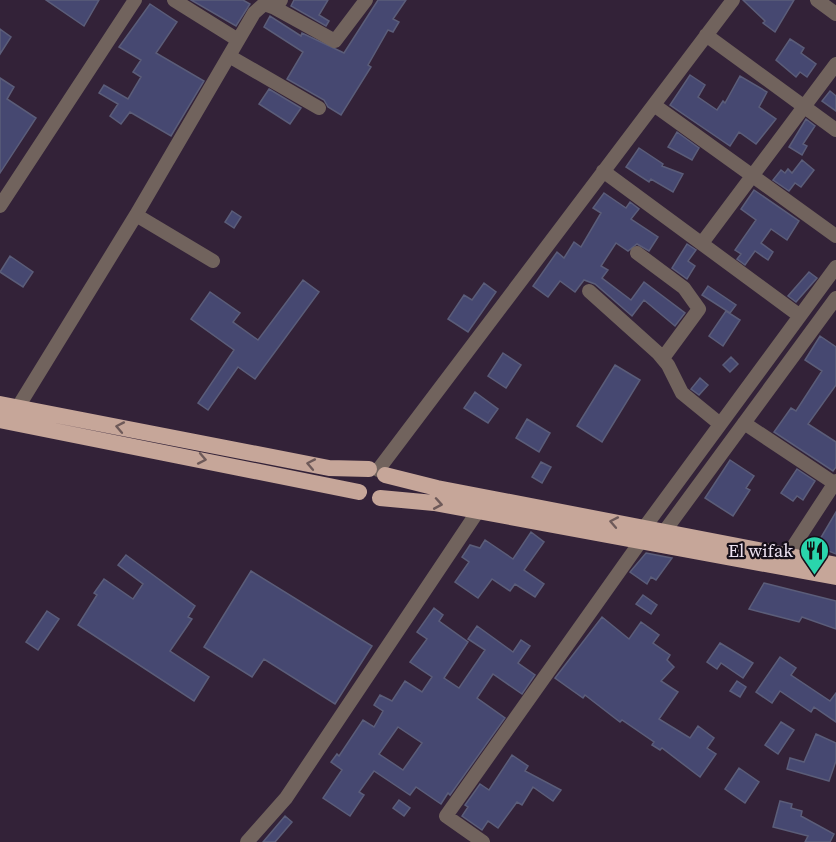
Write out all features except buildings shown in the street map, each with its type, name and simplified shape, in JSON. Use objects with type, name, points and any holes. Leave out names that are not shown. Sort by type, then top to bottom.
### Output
[{"type":"highway","points":[[0,404],[329,468],[377,471],[437,488],[836,577]]},
{"type":"highway","points":[[0,420],[359,492],[371,500],[380,498],[419,501],[642,534],[664,532],[836,565]]},
{"type":"highway","points":[[359,492],[358,478],[377,471]]},
{"type":"highway","points":[[377,471],[388,485],[380,498]]},
{"type":"street","points":[[0,206],[135,0]]},
{"type":"street","points":[[174,0],[238,40]]},
{"type":"street","points":[[18,407],[136,215],[258,7],[264,4],[278,4],[335,41],[366,0]]},
{"type":"street","points":[[377,471],[733,0]]},
{"type":"street","points":[[817,0],[836,14]]},
{"type":"street","points":[[706,35],[836,130]]},
{"type":"street","points":[[229,56],[319,108]]},
{"type":"street","points":[[702,243],[836,64]]},
{"type":"street","points":[[654,105],[836,236]]},
{"type":"street","points":[[603,171],[800,316]]},
{"type":"street","points":[[136,215],[213,261]]},
{"type":"street","points":[[637,253],[684,288],[699,309],[663,358]]},
{"type":"street","points":[[483,842],[446,816],[720,424],[836,267]]},
{"type":"street","points":[[589,291],[663,358],[682,393],[720,424]]},
{"type":"street","points":[[664,532],[836,298]]},
{"type":"street","points":[[744,423],[835,482],[787,556]]},
{"type":"street","points":[[247,842],[292,789],[478,511]]},
{"type":"place","name":"El wifak","points":[[814,576]]}]
